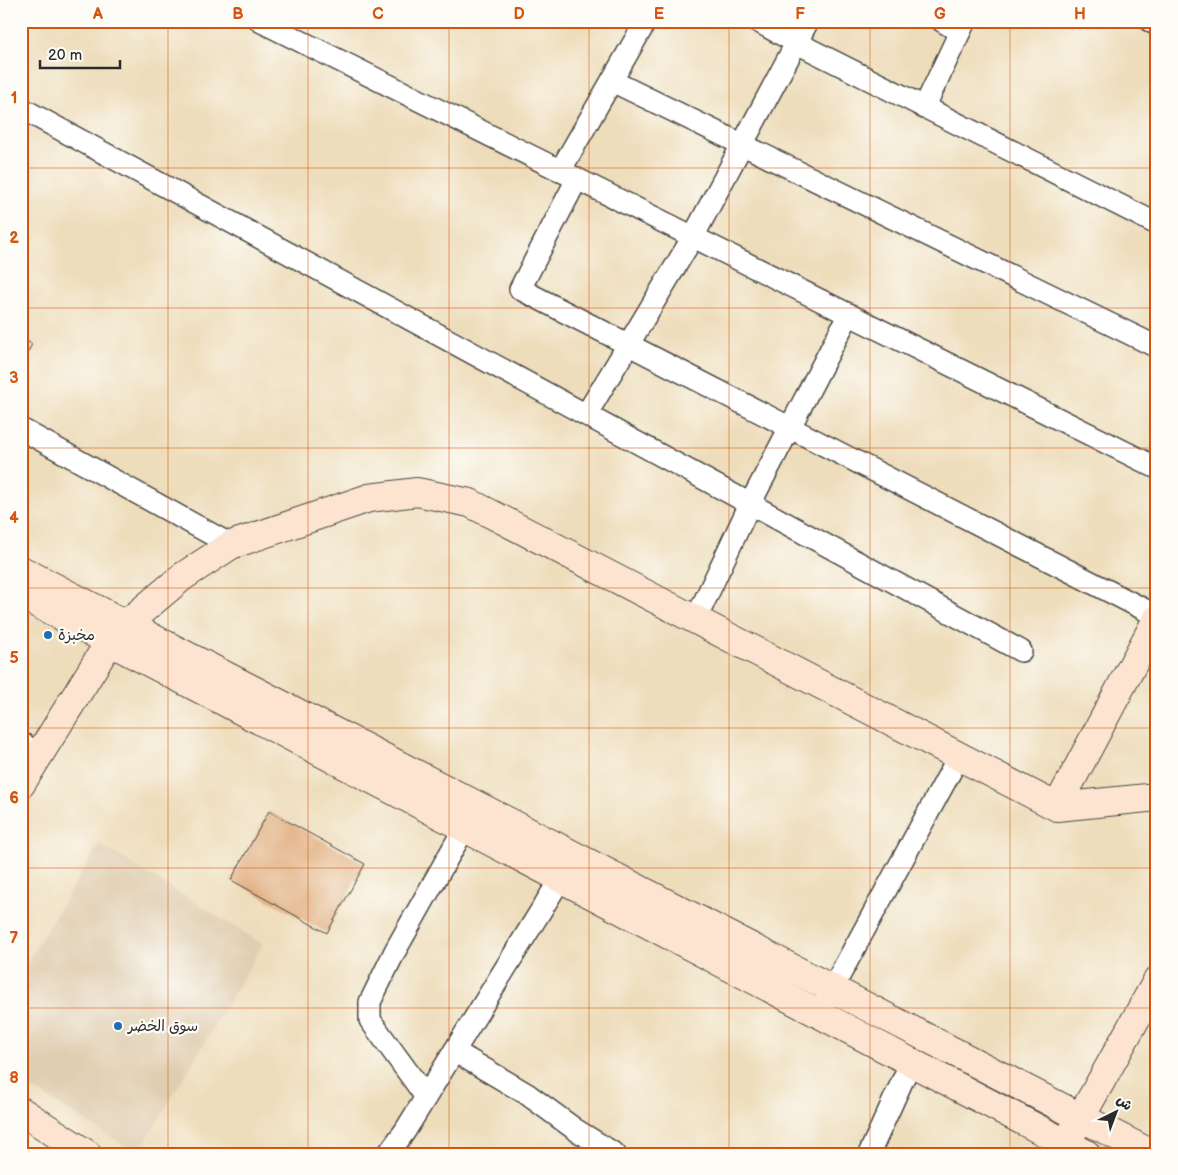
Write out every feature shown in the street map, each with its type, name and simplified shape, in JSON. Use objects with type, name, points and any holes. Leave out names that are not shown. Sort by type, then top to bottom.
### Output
[{"type":"main road","points":[[21,784],[31,748],[118,632],[182,578],[232,545],[369,498],[417,492],[470,503],[1057,807],[1157,797]]},
{"type":"main road","points":[[21,570],[118,632],[465,827],[911,1062],[1071,1150],[1081,1117],[1157,982]]},
{"type":"main road","points":[[21,595],[118,632],[832,988],[1152,1154]]},
{"type":"main road","points":[[1057,807],[1157,617]]},
{"type":"main road","points":[[21,1111],[87,1154]]},
{"type":"street","points":[[260,21],[1157,468]]},
{"type":"street","points":[[646,21],[612,81],[520,289],[1157,617]]},
{"type":"street","points":[[757,21],[797,44],[1157,224]]},
{"type":"street","points":[[586,415],[693,237],[808,21]]},
{"type":"street","points":[[924,108],[963,26],[942,21]]},
{"type":"street","points":[[1150,21],[1157,25]]},
{"type":"street","points":[[612,81],[1157,347]]},
{"type":"street","points":[[21,108],[1021,651]]},
{"type":"street","points":[[696,619],[750,504],[849,314]]},
{"type":"street","points":[[21,429],[232,545]]},
{"type":"street","points":[[819,1013],[959,756]]},
{"type":"street","points":[[426,1097],[370,1020],[370,1002],[395,951],[465,827]]},
{"type":"street","points":[[388,1154],[405,1131],[561,878]]},
{"type":"street","points":[[454,1051],[528,1094],[576,1130],[614,1154]]},
{"type":"street","points":[[869,1154],[911,1062]]},
{"type":"shaded area","name":"سوق الخضر","points":[[99,844],[263,944],[138,1154],[21,1081],[21,972]]},
{"type":"building","points":[[21,338],[32,344],[21,365]]},
{"type":"building","points":[[269,811],[365,864],[327,933],[231,880]]},
{"type":"place","name":"مخبزة","points":[[48,635]]},
{"type":"place","name":"سوق الخضر","points":[[118,1026]]}]
